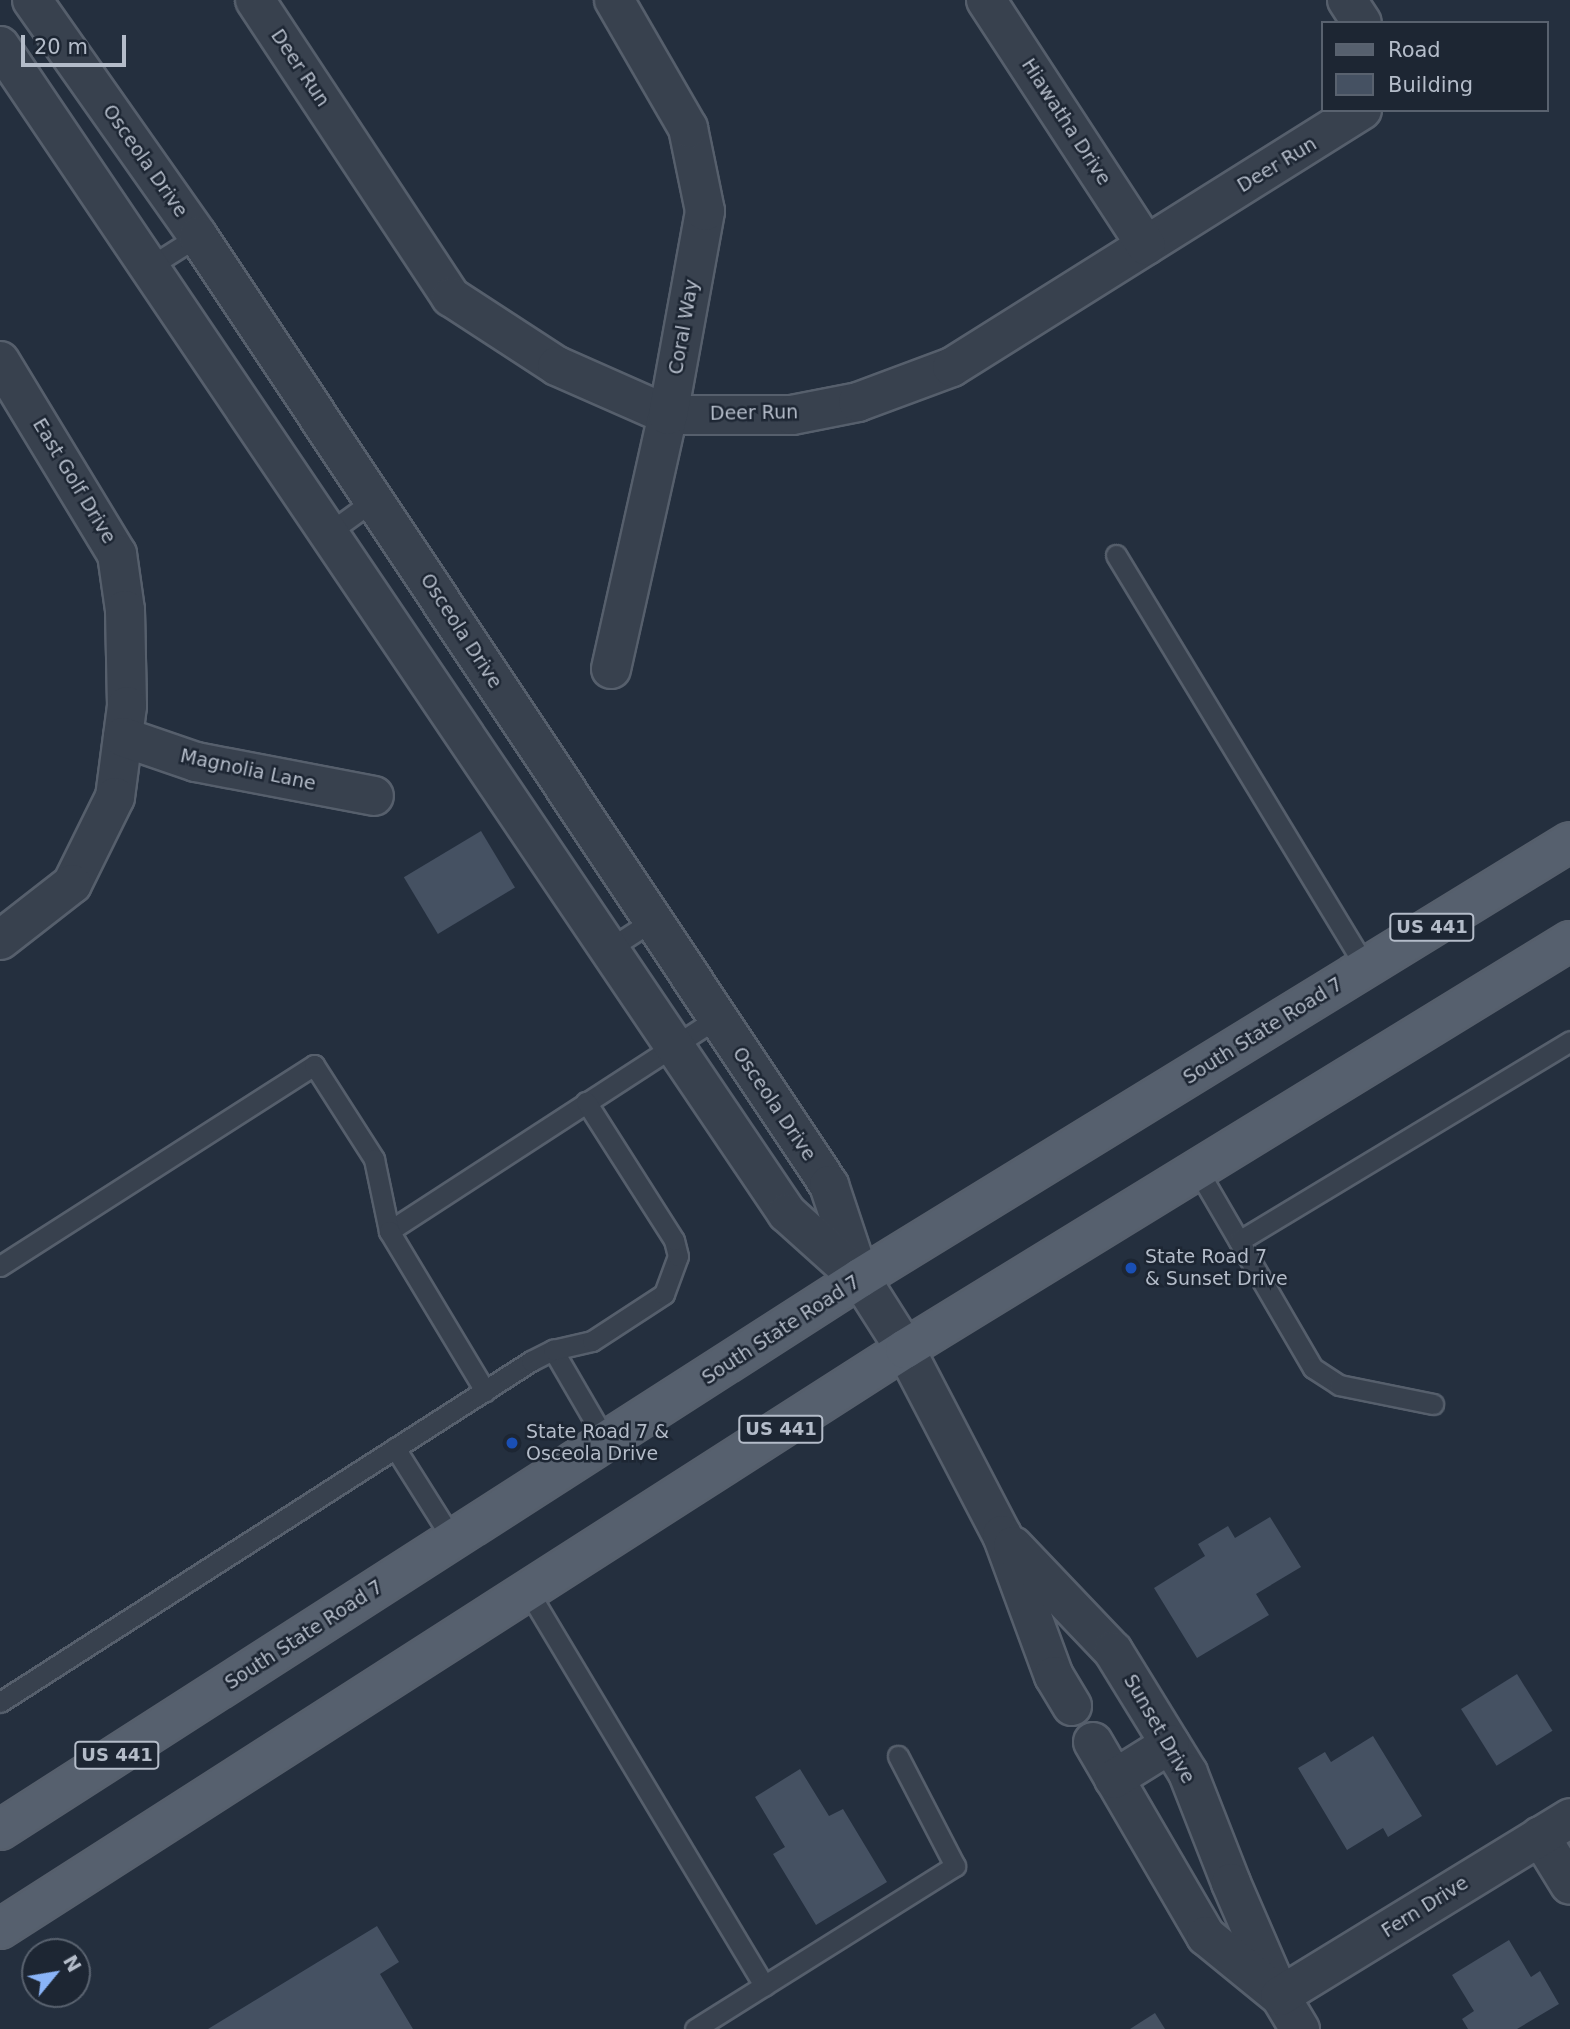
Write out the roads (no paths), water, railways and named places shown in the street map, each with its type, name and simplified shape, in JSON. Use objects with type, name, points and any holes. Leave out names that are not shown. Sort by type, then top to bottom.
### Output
[{"type":"main road","name":"South State Road 7","points":[[0,1830],[860,1278],[1570,842]]},
{"type":"main road","name":"US 441","points":[[0,1929],[905,1349],[1570,941]]},
{"type":"street","name":"Osceola Drive","points":[[32,0],[198,236],[828,1185],[860,1278],[905,1349]]},
{"type":"street","name":"Deer Run","points":[[255,0],[451,297],[556,366],[668,415],[792,415],[858,402],[952,367],[1359,112]]},
{"type":"street","name":"Coral Way","points":[[611,669],[668,415],[705,211],[688,128],[614,0]]},
{"type":"street","name":"Hiawatha Drive","points":[[986,0],[1146,245]]},
{"type":"street","points":[[1347,0],[1361,21]]},
{"type":"street","name":"Osceola Drive","points":[[0,46],[674,1050],[787,1213],[860,1278]]},
{"type":"street","name":"East Golf Drive","points":[[0,361],[117,554],[125,610],[127,706],[114,797],[72,884],[0,940]]},
{"type":"street","name":"Magnolia Lane","points":[[122,737],[196,762],[374,796]]},
{"type":"street","name":"Sunset Drive","points":[[905,1349],[1002,1535],[1054,1676],[1072,1706]]},
{"type":"street","name":"Sunset Drive","points":[[1002,1535],[1113,1651],[1188,1773],[1280,1996],[1300,2029]]},
{"type":"street","name":"Sunset Drive","points":[[1093,1742],[1206,1936],[1280,1996]]},
{"type":"street","points":[[1114,1779],[1170,1744]]},
{"type":"street","points":[[1555,1827],[1570,1885]]},
{"type":"street","name":"Fern Drive","points":[[1280,1996],[1555,1827]]},
{"type":"lane","points":[[149,267],[198,236]]},
{"type":"lane","points":[[327,534],[374,500]]},
{"type":"lane","points":[[1116,555],[1366,967]]},
{"type":"lane","points":[[607,950],[652,921]]},
{"type":"lane","points":[[389,1231],[586,1102],[674,1050],[717,1018]]},
{"type":"lane","points":[[1239,1241],[1570,1041]]},
{"type":"lane","points":[[0,1266],[314,1065],[374,1159],[389,1231],[485,1391]]},
{"type":"lane","points":[[0,1702],[485,1391],[553,1350],[592,1341],[664,1294],[678,1256],[674,1240],[586,1102]]},
{"type":"lane","points":[[1197,1169],[1313,1368],[1339,1385],[1433,1404]]},
{"type":"lane","points":[[553,1350],[607,1441]]},
{"type":"lane","points":[[395,1448],[453,1540]]},
{"type":"lane","points":[[528,1591],[765,1986]]},
{"type":"lane","points":[[695,2029],[956,1866],[898,1756]]},
{"type":"place","name":"State Road 7 & Sunset Drive","points":[[1131,1268]]},
{"type":"place","name":"State Road 7 & Osceola Drive","points":[[512,1443]]}]
